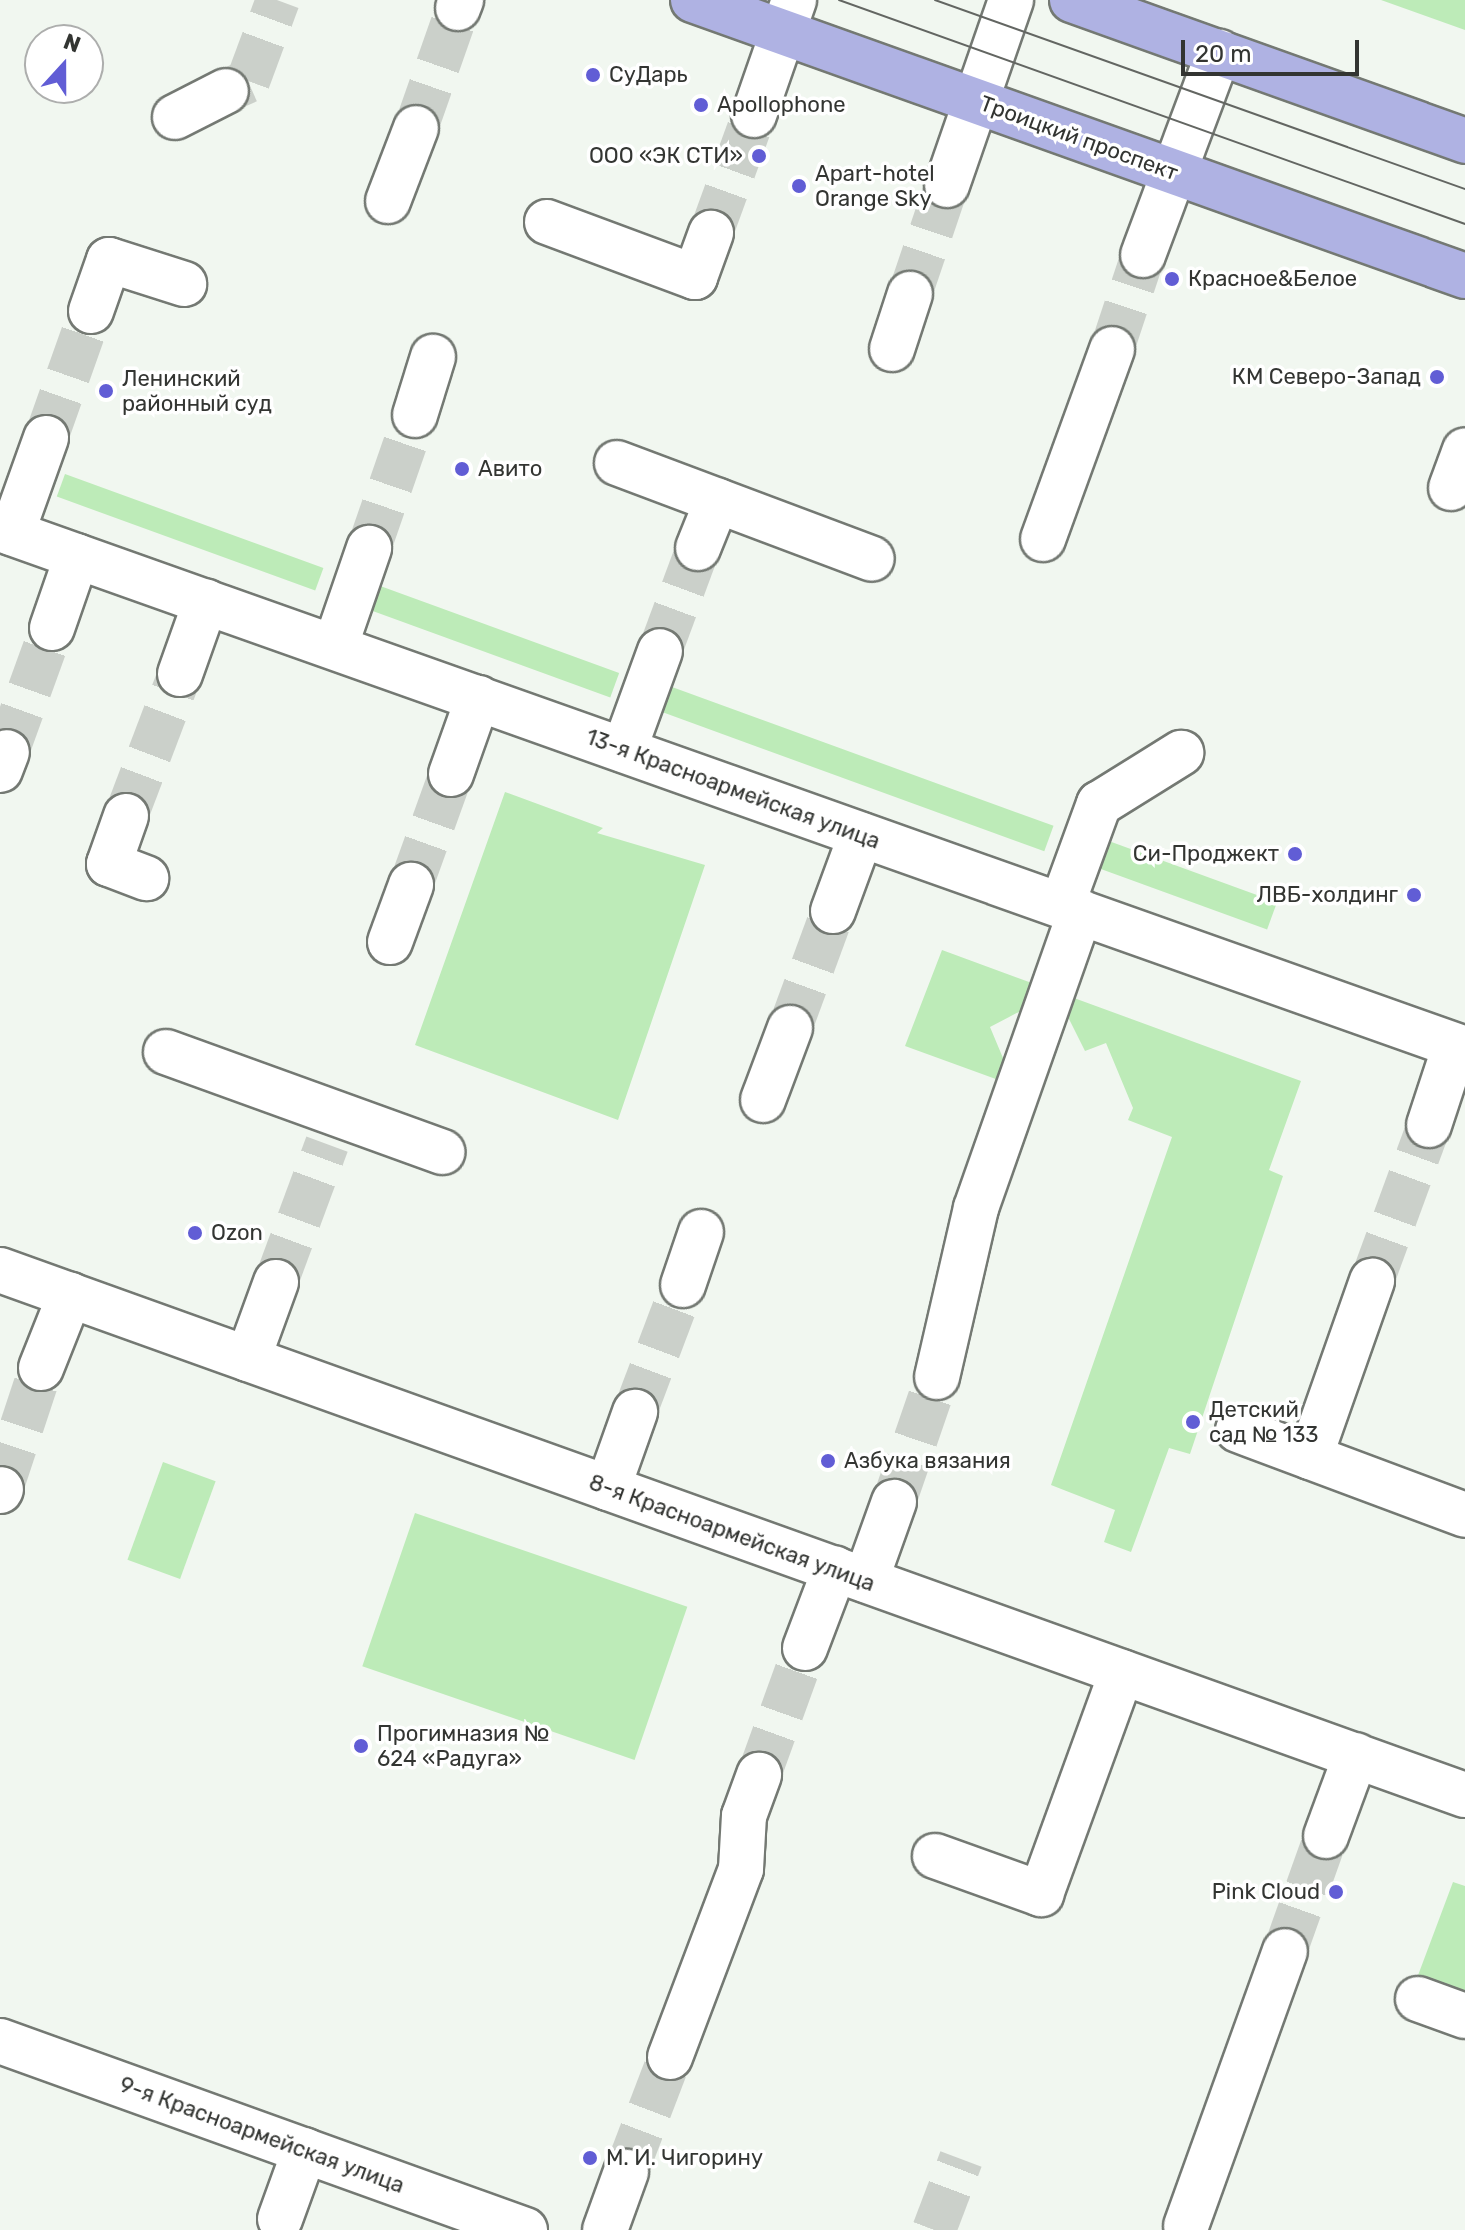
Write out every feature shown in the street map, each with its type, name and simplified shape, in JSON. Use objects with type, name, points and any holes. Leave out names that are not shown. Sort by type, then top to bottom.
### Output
[{"type":"main road","name":"Троицкий проспект","points":[[694,0],[789,16],[976,101],[1465,276]]},
{"type":"main road","points":[[1072,0],[1465,141]]},
{"type":"street","points":[[947,185],[1011,0]]},
{"type":"street","points":[[754,115],[789,16]]},
{"type":"street","points":[[1143,255],[1219,52]]},
{"type":"street","points":[[175,117],[226,91]]},
{"type":"street","points":[[388,201],[416,128]]},
{"type":"street","points":[[547,222],[695,277],[711,233]]},
{"type":"street","points":[[91,311],[109,260],[184,284]]},
{"type":"street","points":[[892,349],[910,294]]},
{"type":"street","points":[[1043,539],[1112,349]]},
{"type":"street","points":[[415,415],[433,357]]},
{"type":"street","points":[[6,531],[46,438]]},
{"type":"street","points":[[617,463],[872,559]]},
{"type":"street","points":[[698,548],[717,501]]},
{"type":"street","name":"13-я Красноармейская улица","points":[[6,531],[1460,1047]]},
{"type":"street","points":[[335,647],[369,548]]},
{"type":"street","points":[[52,628],[77,556]]},
{"type":"street","points":[[180,674],[206,601]]},
{"type":"street","points":[[624,750],[660,651]]},
{"type":"street","points":[[451,774],[478,698]]},
{"type":"street","points":[[937,1377],[976,1208],[1071,909],[1099,804],[1181,753]]},
{"type":"street","points":[[126,816],[109,864],[146,878]]},
{"type":"street","points":[[833,911],[861,835]]},
{"type":"street","points":[[390,942],[411,885]]},
{"type":"street","points":[[763,1100],[790,1028]]},
{"type":"street","points":[[1429,1125],[1460,1047]]},
{"type":"street","points":[[166,1052],[332,1129],[442,1152]]},
{"type":"street","points":[[683,1285],[701,1232]]},
{"type":"street","name":"8-я Красноармейская улица","points":[[0,1270],[1356,1755],[1462,1785]]},
{"type":"street","points":[[1310,1457],[1372,1281]]},
{"type":"street","points":[[248,1359],[276,1282]]},
{"type":"street","points":[[41,1368],[70,1295]]},
{"type":"street","points":[[608,1488],[635,1412]]},
{"type":"street","points":[[1238,1430],[1465,1515]]},
{"type":"street","points":[[805,1648],[894,1502]]},
{"type":"street","points":[[935,1856],[1041,1894],[1122,1672]]},
{"type":"street","points":[[1326,1836],[1356,1755]]},
{"type":"street","points":[[670,2057],[741,1869],[744,1816],[759,1775]]},
{"type":"street","points":[[1186,2226],[1285,1951]]},
{"type":"street","points":[[1418,1999],[1465,2016]]},
{"type":"street","name":"9-я Красноармейская улица","points":[[0,2041],[525,2230]]},
{"type":"street","points":[[280,2219],[305,2150]]},
{"type":"street","points":[[605,2230],[626,2172]]},
{"type":"green space","points":[[1381,0],[1465,0],[1465,30]]},
{"type":"green space","points":[[65,474],[323,568],[315,591],[57,497]]},
{"type":"green space","points":[[372,583],[619,673],[610,697],[363,607]]},
{"type":"green space","points":[[672,687],[1054,826],[1044,851],[663,712]]},
{"type":"green space","points":[[505,792],[603,828],[597,833],[705,865],[618,1120],[415,1045]]},
{"type":"green space","points":[[1106,840],[1277,902],[1267,929],[1096,867]]},
{"type":"green space","points":[[942,950],[1040,986],[1034,1004],[990,1027],[1008,1070],[1004,1082],[905,1046]]},
{"type":"green space","points":[[1074,998],[1301,1081],[1269,1170],[1283,1176],[1190,1454],[1169,1448],[1131,1552],[1104,1542],[1115,1510],[1051,1485],[1172,1137],[1128,1120],[1133,1108],[1106,1043],[1085,1051],[1068,1017]]},
{"type":"green space","points":[[163,1462],[216,1481],[180,1579],[127,1560]]},
{"type":"green space","points":[[415,1513],[687,1607],[635,1760],[362,1666]]},
{"type":"green space","points":[[1453,1882],[1465,1886],[1465,1996],[1417,1978]]},
{"type":"tunnel","points":[[226,91],[248,81],[278,0]]},
{"type":"tunnel","points":[[416,128],[458,8]]},
{"type":"tunnel","points":[[711,233],[754,115]]},
{"type":"tunnel","points":[[910,294],[947,185]]},
{"type":"tunnel","points":[[1112,349],[1143,255]]},
{"type":"tunnel","points":[[46,438],[91,311]]},
{"type":"tunnel","points":[[369,548],[415,415]]},
{"type":"tunnel","points":[[660,651],[698,548]]},
{"type":"tunnel","points":[[7,752],[52,628]]},
{"type":"tunnel","points":[[126,816],[180,674]]},
{"type":"tunnel","points":[[411,885],[451,774]]},
{"type":"tunnel","points":[[790,1028],[833,911]]},
{"type":"tunnel","points":[[1372,1281],[1429,1125]]},
{"type":"tunnel","points":[[276,1282],[327,1144]]},
{"type":"tunnel","points":[[635,1412],[683,1285]]},
{"type":"tunnel","points":[[1,1489],[41,1368]]},
{"type":"tunnel","points":[[894,1502],[937,1377]]},
{"type":"tunnel","points":[[759,1775],[805,1648]]},
{"type":"tunnel","points":[[1285,1951],[1326,1836]]},
{"type":"tunnel","points":[[626,2172],[670,2057]]},
{"type":"tunnel","points":[[934,2230],[961,2159]]},
{"type":"tram line","points":[[839,0],[1465,224]]},
{"type":"tram line","points":[[935,0],[1465,189]]},
{"type":"place","name":"СуДарь","points":[[593,75]]},
{"type":"place","name":"Apollophone","points":[[701,105]]},
{"type":"place","name":"ООО «ЭК СТИ»","points":[[759,156]]},
{"type":"place","name":"Apart-hotel Orange Sky","points":[[799,186]]},
{"type":"place","name":"Красное&Белое","points":[[1172,279]]},
{"type":"place","name":"КМ Северо-Запад","points":[[1437,377]]},
{"type":"place","name":"Ленинский районный суд","points":[[106,391]]},
{"type":"place","name":"Авито","points":[[462,469]]},
{"type":"place","name":"Си-Проджект","points":[[1295,854]]},
{"type":"place","name":"ЛВБ-холдинг","points":[[1414,895]]},
{"type":"place","name":"Ozon","points":[[195,1233]]},
{"type":"place","name":"Детский сад № 133","points":[[1193,1422]]},
{"type":"place","name":"Азбука вязания","points":[[828,1461]]},
{"type":"place","name":"Прогимназия № 624 «Радуга»","points":[[361,1746]]},
{"type":"place","name":"Pink Cloud","points":[[1336,1892]]},
{"type":"place","name":"М. И. Чигорину","points":[[590,2158]]}]
